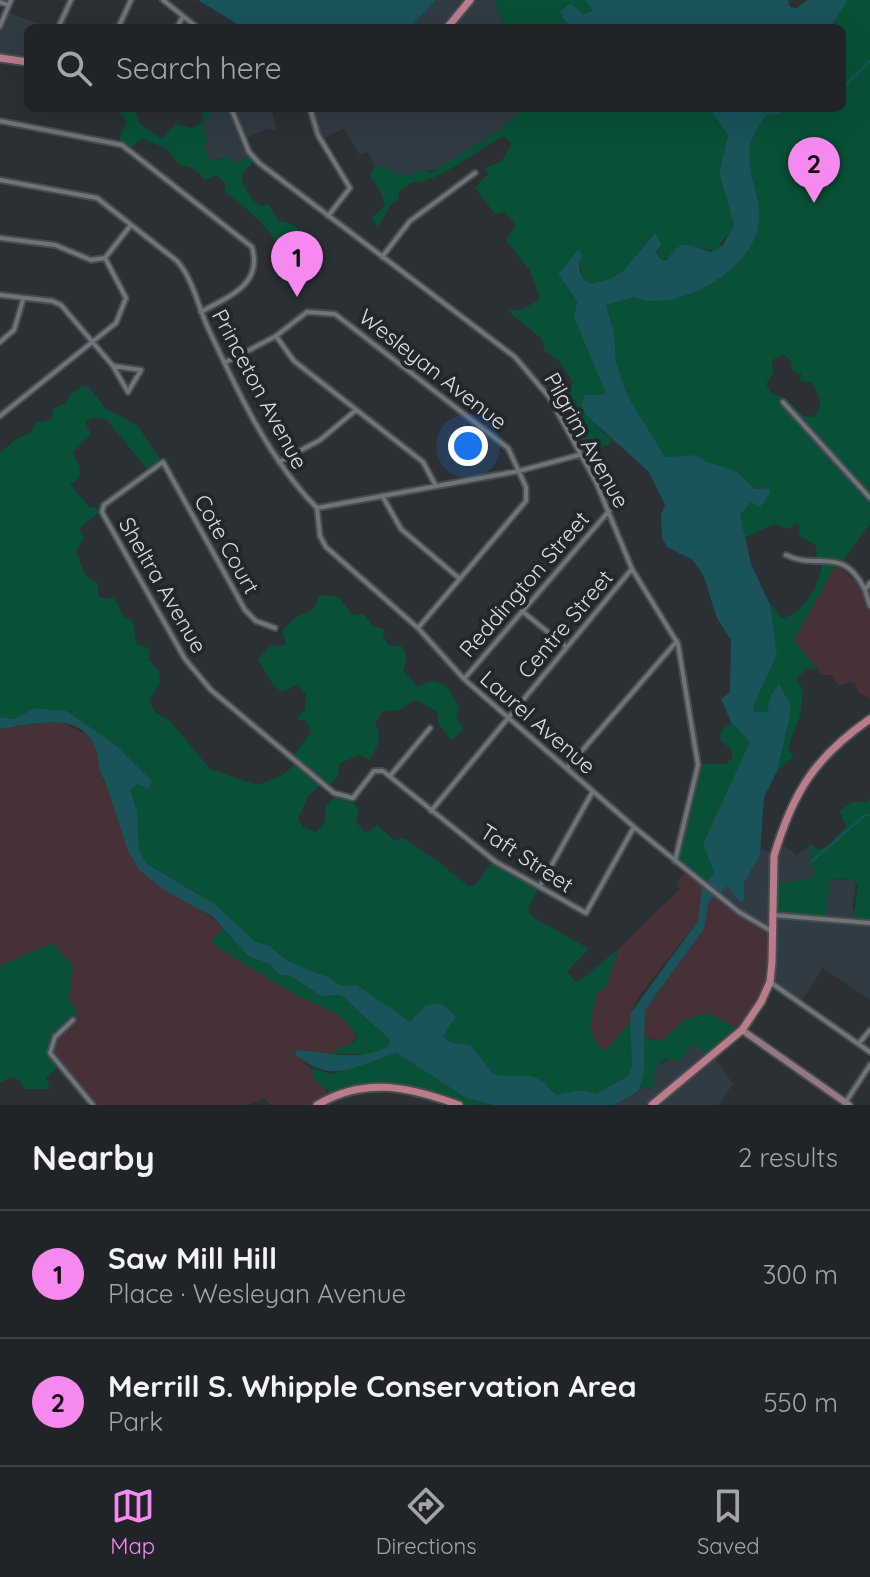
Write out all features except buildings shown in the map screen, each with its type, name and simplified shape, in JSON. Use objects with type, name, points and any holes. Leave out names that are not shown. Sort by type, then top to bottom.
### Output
[{"type":"main road","points":[[450,24],[470,0]]},
{"type":"main road","points":[[0,58],[24,61]]},
{"type":"main road","points":[[652,1105],[742,1030],[754,1016],[770,982],[774,856],[803,786],[832,745],[870,719]]},
{"type":"main road","points":[[317,1105],[368,1086],[391,1085],[435,1101],[459,1105]]},
{"type":"street","points":[[60,24],[71,0]]},
{"type":"street","points":[[120,24],[131,0]]},
{"type":"street","points":[[163,0],[193,24]]},
{"type":"street","points":[[0,2],[9,3],[0,26]]},
{"type":"street","points":[[179,24],[183,16]]},
{"type":"street","name":"Pilgrim Avenue","points":[[233,112],[249,152],[531,373],[609,510],[632,569],[677,641],[698,765],[675,861]]},
{"type":"street","points":[[311,112],[318,135],[350,188],[328,216]]},
{"type":"street","points":[[0,121],[122,145],[252,247],[256,263],[253,277],[245,286],[201,312]]},
{"type":"street","points":[[382,257],[410,221],[475,173]]},
{"type":"street","name":"Princeton Avenue","points":[[0,180],[97,198],[187,272],[201,312],[279,462],[291,483],[317,508]]},
{"type":"street","points":[[0,238],[55,245],[91,260],[105,258],[131,225]]},
{"type":"street","points":[[0,416],[116,323],[126,298],[105,258]]},
{"type":"street","points":[[0,295],[52,301],[61,305],[113,366],[128,392],[141,370],[113,366]]},
{"type":"street","points":[[0,342],[14,330],[23,299]]},
{"type":"street","name":"Wesleyan Avenue","points":[[226,362],[276,336],[307,312],[335,314],[508,448],[519,471]]},
{"type":"street","points":[[276,336],[294,361],[423,462],[436,486]]},
{"type":"street","points":[[783,402],[870,498]]},
{"type":"street","points":[[279,462],[320,440],[356,410]]},
{"type":"street","points":[[317,508],[519,471],[579,455]]},
{"type":"street","name":"Sheltra Avenue","points":[[163,462],[103,510],[185,659],[211,690],[334,793],[346,799],[353,798],[374,771]]},
{"type":"street","name":"Cote Court","points":[[163,462],[245,610],[256,621],[275,628]]},
{"type":"street","points":[[418,628],[526,501],[526,487],[519,471]]},
{"type":"street","points":[[383,497],[401,529],[460,579]]},
{"type":"street","name":"Laurel Avenue","points":[[317,508],[320,536],[326,547],[418,628],[464,679],[675,861],[753,923],[773,932]]},
{"type":"street","name":"Reddington Street","points":[[464,679],[609,510]]},
{"type":"street","points":[[786,555],[797,561],[828,559],[857,573],[870,606]]},
{"type":"street","name":"Centre Street","points":[[431,811],[507,715],[632,569]]},
{"type":"street","points":[[865,590],[870,583]]},
{"type":"street","points":[[522,611],[565,646]]},
{"type":"street","points":[[567,768],[677,641]]},
{"type":"street","points":[[390,776],[430,728]]},
{"type":"street","name":"Taft Street","points":[[374,771],[383,771],[390,776],[496,862],[586,913],[634,827]]},
{"type":"street","points":[[539,887],[593,791]]},
{"type":"street","points":[[773,915],[870,923]]},
{"type":"street","points":[[770,982],[870,1052]]},
{"type":"street","points":[[73,1020],[55,1037],[50,1053],[93,1105]]},
{"type":"street","points":[[742,1030],[847,1104],[870,1065]]},
{"type":"street","points":[[859,1043],[870,1030]]},
{"type":"shaded area","points":[[436,0],[497,0],[496,6],[503,24],[414,24]]},
{"type":"shaded area","points":[[7,12],[40,24],[24,24],[24,61],[0,58],[0,30]]},
{"type":"shaded area","points":[[212,112],[272,112],[277,131],[266,129],[243,140],[251,155],[238,162],[224,157],[211,161],[203,147],[203,127]]},
{"type":"shaded area","points":[[311,112],[520,112],[501,129],[440,168],[405,176],[375,165],[368,152],[359,154],[344,129],[321,139]]},
{"type":"shaded area","points":[[836,564],[865,590],[870,607],[870,699],[858,692],[856,684],[850,682],[839,686],[831,675],[822,675],[793,640]]},
{"type":"shaded area","points":[[58,721],[87,734],[96,748],[102,777],[157,882],[166,891],[202,910],[223,928],[211,943],[301,997],[327,1006],[346,1021],[357,1037],[335,1055],[301,1050],[295,1054],[311,1068],[331,1098],[319,1105],[271,1105],[264,1098],[248,1105],[92,1105],[51,1054],[52,1042],[74,1012],[69,1000],[71,967],[52,943],[0,966],[0,729]]},
{"type":"shaded area","points":[[778,846],[790,849],[796,855],[808,848],[813,851],[809,859],[817,874],[806,880],[774,883],[825,909],[830,880],[856,879],[853,909],[870,924],[870,1000],[823,968],[800,1003],[770,983],[741,915],[717,895],[728,886],[740,901],[744,900],[744,882],[760,850],[775,852]]},
{"type":"shaded area","points":[[686,870],[704,884],[698,921],[639,996],[630,1014],[631,1021],[607,1050],[599,1047],[590,1029],[596,994],[607,986],[618,949],[680,889],[677,883]]},
{"type":"shaded area","points":[[717,895],[772,938],[770,983],[741,1031],[708,1013],[685,1020],[662,1041],[645,1037],[645,1010],[704,929],[709,901]]},
{"type":"shaded area","points":[[693,1043],[713,1056],[733,1084],[718,1105],[614,1105],[639,1092],[641,1087],[653,1089],[655,1067],[682,1053]]},
{"type":"green space","points":[[497,0],[585,0],[593,11],[583,14],[576,24],[503,24],[496,6]]},
{"type":"green space","points":[[848,0],[870,0],[870,524],[841,564],[836,564],[794,640],[817,670],[808,668],[796,679],[803,690],[800,716],[788,747],[793,757],[777,771],[787,727],[785,695],[779,685],[771,695],[767,713],[755,712],[753,707],[777,654],[770,603],[782,618],[798,610],[815,587],[822,560],[817,559],[816,546],[798,535],[800,528],[796,523],[788,529],[774,524],[744,538],[740,515],[751,501],[756,503],[767,487],[755,489],[736,471],[704,461],[696,455],[665,457],[626,393],[616,362],[614,332],[606,305],[634,296],[669,300],[688,295],[723,275],[750,248],[759,217],[749,162],[750,147],[767,115],[780,112],[846,112],[846,24],[833,24]],"holes":[[[783,354],[791,361],[793,371],[802,374],[799,380],[812,383],[819,396],[819,409],[813,417],[803,416],[787,399],[771,393],[766,384],[774,372],[771,361]]]},
{"type":"green space","points":[[119,112],[135,112],[139,123],[162,139],[175,124],[192,128],[202,122],[202,112],[212,112],[203,127],[208,141],[203,147],[211,161],[230,157],[238,162],[251,155],[255,160],[242,173],[247,192],[257,204],[268,204],[279,221],[293,226],[312,241],[310,250],[318,262],[305,277],[286,270],[284,258],[272,236],[254,215],[224,191],[226,184],[216,175],[205,180],[196,170],[179,164],[167,149],[142,138],[129,150],[118,143],[127,122]]},
{"type":"green space","points":[[520,112],[712,112],[728,135],[719,173],[734,226],[715,251],[700,248],[661,260],[652,236],[623,271],[610,279],[590,284],[584,281],[579,261],[568,261],[558,274],[577,301],[574,317],[605,392],[587,416],[612,440],[608,445],[596,446],[580,456],[551,402],[568,394],[573,383],[560,362],[544,350],[543,340],[508,311],[523,309],[540,299],[531,272],[506,240],[516,225],[504,212],[495,214],[475,188],[488,174],[485,168],[502,161],[512,143],[504,136],[445,172],[412,182],[398,192],[399,198],[378,227],[371,218],[385,206],[380,190],[370,176],[375,165],[405,176],[423,170],[431,173],[501,129]]},
{"type":"green space","points":[[83,386],[89,387],[105,408],[137,425],[160,459],[148,470],[106,419],[92,418],[85,422],[91,434],[73,452],[80,468],[79,478],[70,484],[89,507],[103,509],[80,528],[83,539],[76,552],[85,575],[97,582],[99,596],[106,599],[114,597],[124,618],[132,620],[137,645],[150,649],[148,660],[159,670],[160,682],[149,700],[154,711],[170,721],[210,769],[257,785],[283,775],[297,762],[293,756],[311,733],[306,721],[296,719],[305,710],[306,694],[297,685],[282,692],[273,685],[258,659],[269,647],[286,644],[282,630],[296,617],[312,611],[320,595],[339,597],[352,615],[364,614],[372,626],[384,629],[383,636],[388,645],[403,647],[407,658],[403,671],[417,686],[433,681],[446,685],[459,707],[456,719],[464,730],[451,740],[438,723],[438,713],[416,699],[399,710],[382,712],[375,724],[378,742],[369,760],[360,755],[340,763],[336,779],[327,787],[322,784],[309,795],[298,819],[303,827],[316,832],[325,822],[326,805],[336,796],[351,799],[359,811],[356,822],[365,832],[377,825],[395,841],[403,838],[469,887],[476,884],[494,860],[539,887],[528,908],[530,915],[589,949],[567,971],[575,982],[618,949],[607,986],[596,994],[590,1029],[599,1047],[607,1050],[631,1021],[632,1065],[628,1076],[596,1094],[581,1090],[556,1095],[539,1079],[494,1074],[470,1045],[451,1043],[443,1036],[454,1014],[440,1003],[410,1023],[357,985],[341,987],[329,977],[286,960],[270,946],[256,942],[199,894],[147,864],[139,851],[137,810],[130,789],[137,784],[149,789],[152,781],[118,747],[67,711],[34,708],[15,719],[0,717],[0,453],[16,439],[32,432],[35,423],[51,419],[54,408],[66,403],[71,394]]},
{"type":"green space","points":[[731,722],[751,742],[703,844],[714,873],[704,884],[676,862],[699,764],[725,764],[733,758],[731,749],[720,740],[721,732]]},
{"type":"green space","points":[[870,798],[870,924],[853,922],[858,885],[850,878],[830,880],[825,920],[775,916],[774,883],[806,880],[816,874],[809,859],[813,851],[808,848],[810,844],[818,849],[826,848],[846,827],[840,811],[852,802],[868,802]]},
{"type":"green space","points":[[223,928],[248,956],[270,964],[280,975],[291,976],[321,996],[341,995],[390,1040],[389,1046],[374,1055],[330,1053],[355,1041],[357,1037],[350,1027],[330,1010],[297,995],[211,942]]},
{"type":"green space","points":[[52,943],[73,965],[69,1000],[78,1014],[57,1033],[51,1054],[59,1066],[46,1078],[50,1089],[25,1089],[19,1080],[11,1077],[0,1083],[0,966]]},
{"type":"green space","points":[[708,1013],[741,1031],[711,1057],[693,1043],[679,1061],[667,1058],[655,1067],[653,1089],[641,1087],[645,1038],[662,1041],[685,1020]]},
{"type":"green space","points":[[397,1053],[466,1098],[493,1105],[457,1105],[391,1086],[331,1098],[327,1089],[315,1081],[311,1068],[332,1074]]},
{"type":"water","points":[[198,0],[436,0],[414,24],[237,24]]},
{"type":"water","points":[[585,0],[788,0],[790,7],[797,8],[807,0],[848,0],[833,24],[570,24],[560,12],[570,3],[583,14],[593,11]]},
{"type":"water","points":[[712,112],[782,112],[767,115],[750,147],[749,161],[759,217],[750,248],[723,276],[687,295],[650,301],[634,297],[606,305],[614,332],[616,362],[626,393],[665,457],[697,455],[705,461],[736,471],[755,489],[769,488],[770,493],[760,507],[751,502],[740,515],[751,564],[770,605],[777,654],[753,707],[755,712],[767,712],[771,695],[779,684],[790,704],[790,715],[777,771],[764,797],[760,855],[744,882],[744,900],[740,902],[728,886],[709,901],[704,929],[645,1010],[644,1072],[639,1091],[614,1105],[493,1105],[466,1098],[397,1053],[344,1070],[332,1071],[308,1064],[295,1054],[296,1050],[366,1054],[389,1046],[390,1040],[341,995],[321,996],[291,976],[280,975],[270,964],[248,956],[213,917],[166,891],[140,871],[128,851],[96,750],[86,734],[65,723],[52,722],[0,729],[0,717],[15,719],[34,708],[67,711],[118,747],[152,781],[149,789],[137,784],[130,790],[137,810],[139,851],[147,864],[213,903],[256,942],[270,946],[286,960],[329,977],[341,986],[357,985],[410,1022],[426,1005],[440,1003],[456,1016],[443,1036],[451,1043],[470,1045],[494,1074],[532,1076],[556,1095],[581,1090],[596,1094],[628,1076],[632,1065],[630,1014],[698,921],[702,888],[714,873],[703,844],[750,742],[731,722],[721,699],[730,692],[731,640],[717,618],[704,577],[693,560],[667,547],[662,538],[661,515],[665,505],[649,472],[587,416],[581,404],[585,395],[603,395],[605,392],[574,317],[577,301],[558,274],[579,249],[583,257],[579,268],[584,280],[590,284],[610,279],[623,271],[655,233],[661,244],[656,252],[661,260],[667,260],[682,245],[711,252],[723,245],[734,225],[719,173],[728,135]]},
{"type":"waterway","points":[[846,84],[870,61]]},
{"type":"waterway","points":[[812,861],[864,816],[870,815]]},
{"type":"place","name":"Merrill S. Whipple Conservation Area","points":[[814,203]]},
{"type":"place","name":"Saw Mill Hill","points":[[297,297]]}]
